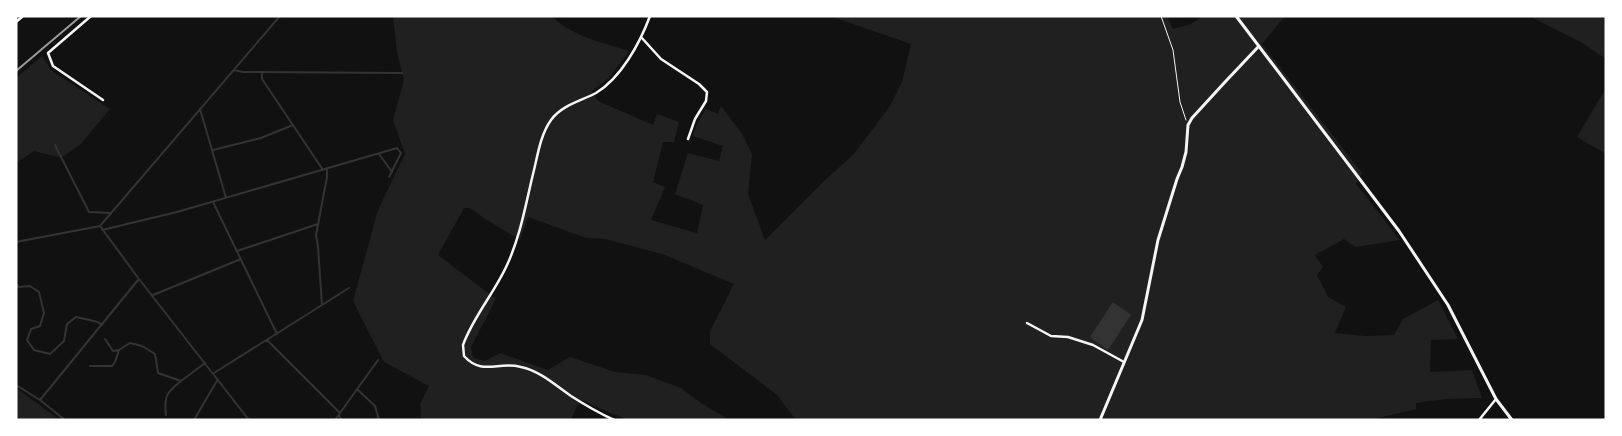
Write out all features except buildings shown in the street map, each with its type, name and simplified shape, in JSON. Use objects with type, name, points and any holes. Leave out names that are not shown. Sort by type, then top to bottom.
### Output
[{"type":"street","points":[[16,22],[23,16]]},
{"type":"street","points":[[91,16],[48,53],[54,66],[103,100]]},
{"type":"street","points":[[614,420],[598,413],[531,370],[513,366],[480,367],[470,362],[464,356],[463,345],[499,282],[511,256],[520,229],[540,143],[547,126],[560,111],[610,82],[641,37],[650,16]]},
{"type":"street","points":[[1236,16],[1388,216],[1438,289],[1496,399],[1512,420]]},
{"type":"street","points":[[641,37],[661,59],[708,92],[706,101],[695,119],[688,139]]},
{"type":"street","points":[[1100,420],[1142,320],[1158,240],[1186,152],[1188,125],[1224,82],[1259,46]]},
{"type":"street","points":[[1027,323],[1051,336],[1068,337],[1093,345],[1124,362]]},
{"type":"street","points":[[1479,420],[1496,399]]},
{"type":"path","points":[[1161,16],[1173,50],[1180,102],[1188,125]]},
{"type":"shaded area","points":[[393,16],[552,16],[559,23],[578,34],[629,51],[609,78],[592,91],[598,101],[653,125],[657,114],[679,122],[674,142],[663,142],[653,182],[665,187],[651,220],[697,233],[703,205],[675,194],[688,153],[719,161],[723,146],[693,136],[696,126],[706,109],[718,114],[721,106],[742,134],[752,154],[748,194],[765,240],[853,155],[890,106],[902,82],[911,44],[830,16],[1167,16],[1173,29],[1191,24],[1203,16],[1285,16],[1262,44],[1362,173],[1356,184],[1400,240],[1355,247],[1344,239],[1315,255],[1323,267],[1317,275],[1328,297],[1346,307],[1335,333],[1365,336],[1394,335],[1403,319],[1438,300],[1458,339],[1431,340],[1430,372],[1472,370],[1482,398],[1445,399],[1416,403],[1416,409],[1370,420],[797,420],[777,395],[710,344],[710,331],[734,284],[662,254],[605,239],[586,238],[528,217],[520,240],[470,208],[464,208],[438,255],[496,299],[471,347],[473,358],[485,361],[500,353],[548,370],[570,357],[615,372],[646,375],[681,388],[726,418],[726,420],[629,420],[582,400],[571,420],[421,420],[420,404],[429,386],[384,362],[353,301],[378,210],[405,154],[393,120],[404,80],[397,52]]},
{"type":"shaded area","points":[[1529,16],[1606,16],[1606,59],[1579,41]]},
{"type":"shaded area","points":[[42,56],[52,71],[110,109],[81,144],[61,158],[34,151],[16,163],[16,78]]},
{"type":"shaded area","points":[[1606,88],[1606,154],[1577,137]]},
{"type":"shaded area","points":[[1113,302],[1131,315],[1108,350],[1090,337]]},
{"type":"shaded area","points":[[16,388],[60,420],[16,420]]},
{"type":"waterway","points":[[100,226],[280,16]]},
{"type":"waterway","points":[[234,70],[243,72],[402,73]]},
{"type":"waterway","points":[[262,72],[262,79],[323,170]]},
{"type":"waterway","points":[[200,109],[226,198]]},
{"type":"waterway","points":[[213,150],[261,138],[293,125]]},
{"type":"waterway","points":[[55,145],[89,212],[111,213]]},
{"type":"waterway","points":[[102,230],[177,212],[397,148],[401,153],[389,177]]},
{"type":"waterway","points":[[379,154],[392,172]]},
{"type":"waterway","points":[[322,305],[316,235],[327,169]]},
{"type":"waterway","points":[[213,202],[277,334]]},
{"type":"waterway","points":[[237,251],[318,224]]},
{"type":"waterway","points":[[16,242],[100,226],[249,420]]},
{"type":"waterway","points":[[153,295],[241,259]]},
{"type":"waterway","points":[[40,400],[138,280]]},
{"type":"waterway","points":[[16,284],[19,287],[30,286],[39,292],[44,313],[40,326],[31,329],[27,340],[34,350],[50,354],[64,341],[67,324],[76,317],[98,322],[102,325]]},
{"type":"waterway","points":[[214,373],[349,288]]},
{"type":"waterway","points":[[105,339],[113,351],[119,350]]},
{"type":"waterway","points":[[267,340],[340,413]]},
{"type":"waterway","points":[[90,366],[112,366],[119,350],[130,343],[142,346],[155,354],[158,373],[181,381],[205,363]]},
{"type":"waterway","points":[[335,420],[378,360]]},
{"type":"waterway","points":[[194,420],[218,379]]},
{"type":"waterway","points":[[166,415],[165,403],[167,395],[181,381]]},
{"type":"waterway","points":[[16,385],[40,400],[65,420]]},
{"type":"waterway","points":[[357,389],[375,406],[379,420]]},
{"type":"waterway","points":[[339,415],[341,420]]},
{"type":"railway","points":[[16,71],[81,16]]}]
